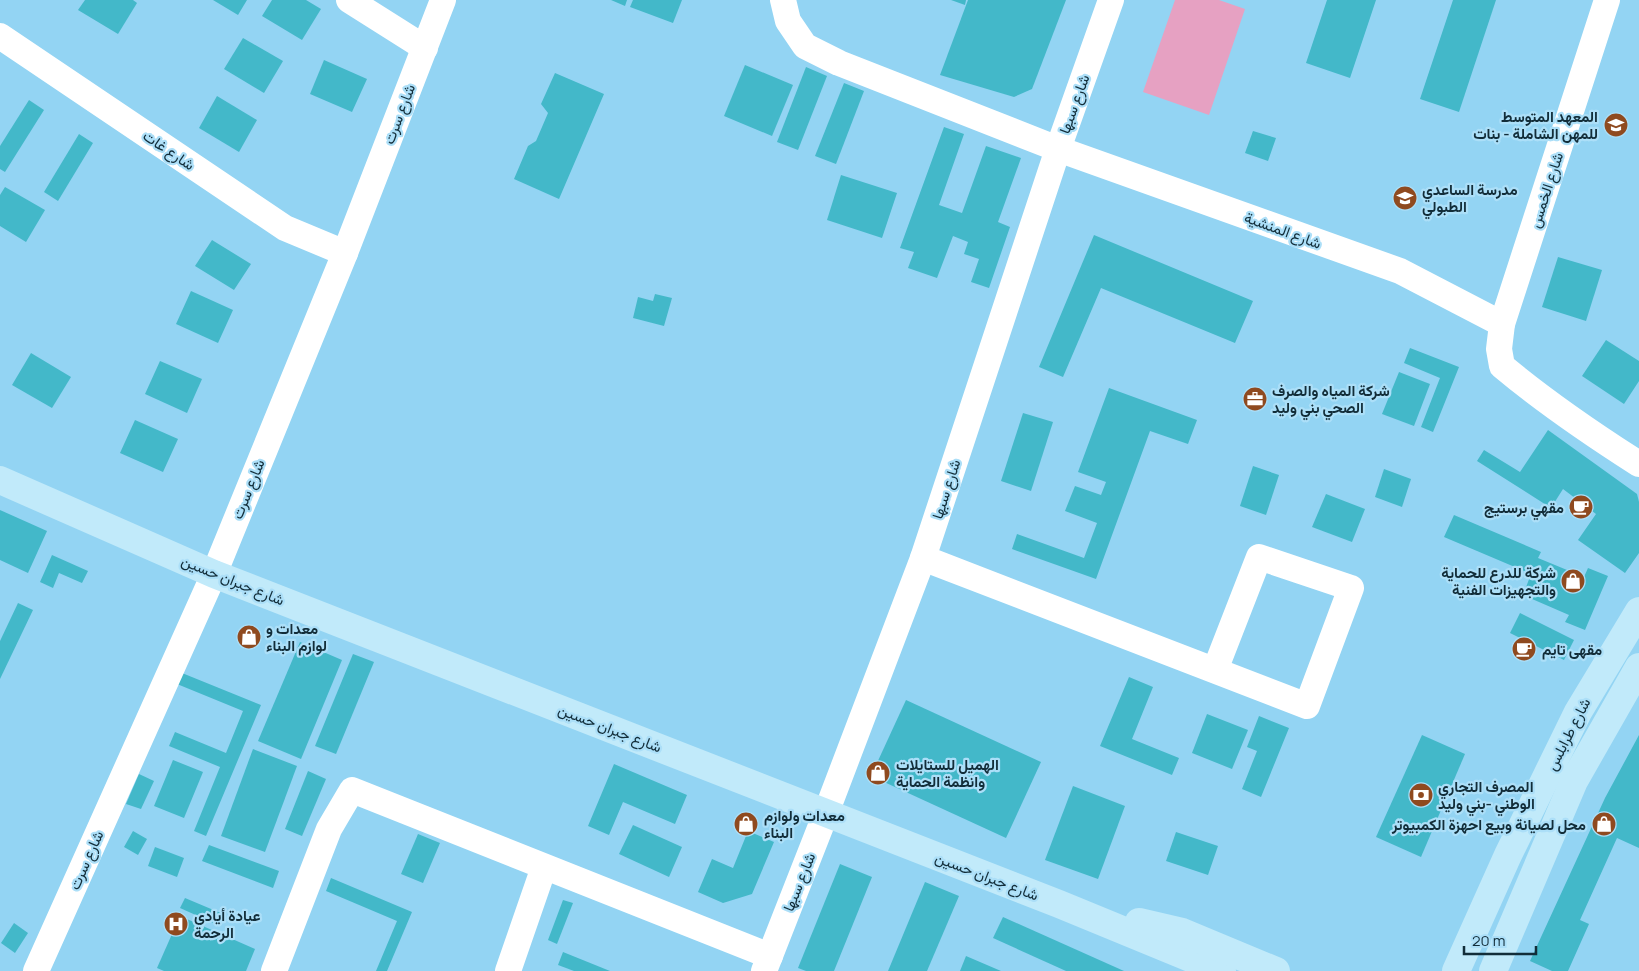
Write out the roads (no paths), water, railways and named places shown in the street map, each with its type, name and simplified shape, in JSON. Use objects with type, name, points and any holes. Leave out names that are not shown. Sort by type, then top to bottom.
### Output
[{"type":"main road","name":"شارع جبران حسين","points":[[0,480],[214,574],[1059,904],[1182,932],[1220,965],[1276,971]]},
{"type":"main road","name":"شارع طرابلس","points":[[1456,971],[1508,855],[1578,712],[1639,611]]},
{"type":"main road","name":"شارع طرابلس","points":[[1493,971],[1574,780],[1639,667]]},
{"type":"street","points":[[349,0],[425,48]]},
{"type":"street","name":"شارع سرت","points":[[36,971],[214,574],[345,253],[443,0]]},
{"type":"street","name":"شارع المنشية","points":[[783,0],[788,21],[805,46],[839,63],[1058,149],[1400,271],[1502,324]]},
{"type":"street","name":"شارع سبها","points":[[767,964],[923,558],[1058,149],[1111,0]]},
{"type":"street","name":"شارع الخمس","points":[[1607,0],[1502,324],[1499,349],[1502,366],[1514,377],[1592,434],[1639,464]]},
{"type":"street","name":"شارع غات","points":[[0,36],[285,228],[345,253]]},
{"type":"street","points":[[923,558],[1307,706],[1351,588],[1259,557],[1215,670]]},
{"type":"street","points":[[274,971],[330,829],[352,790],[544,867],[767,964]]},
{"type":"street","points":[[508,971],[544,867]]},
{"type":"place","name":"المعهد المتوسط للمهن الشاملة - بنات","points":[[1616,125]]},
{"type":"place","name":"مدرسة الساعدي الطبولي","points":[[1405,198]]},
{"type":"place","name":"شركة المياه والصرف الصحي بني وليد","points":[[1255,399]]},
{"type":"place","name":"مقهي برستيج","points":[[1581,507]]},
{"type":"place","name":"شركة للدرع للحماية والتجهيزات الفنية","points":[[1573,581]]},
{"type":"place","name":"معدات و لوازم البناء","points":[[249,637]]},
{"type":"place","name":"مقهى تايم","points":[[1524,649]]},
{"type":"place","name":"الهميل للستايلات وانظمة الحماية","points":[[878,773]]},
{"type":"place","name":"المصرف التجاري الوطني -بني وليد","points":[[1421,795]]},
{"type":"place","name":"معدات ولوازم البناء","points":[[746,824]]},
{"type":"place","name":"محل لصيانة وبيع احهزة الكمبيوتر","points":[[1604,824]]},
{"type":"place","name":"عيادة أيادي الرحمة","points":[[176,924]]}]
